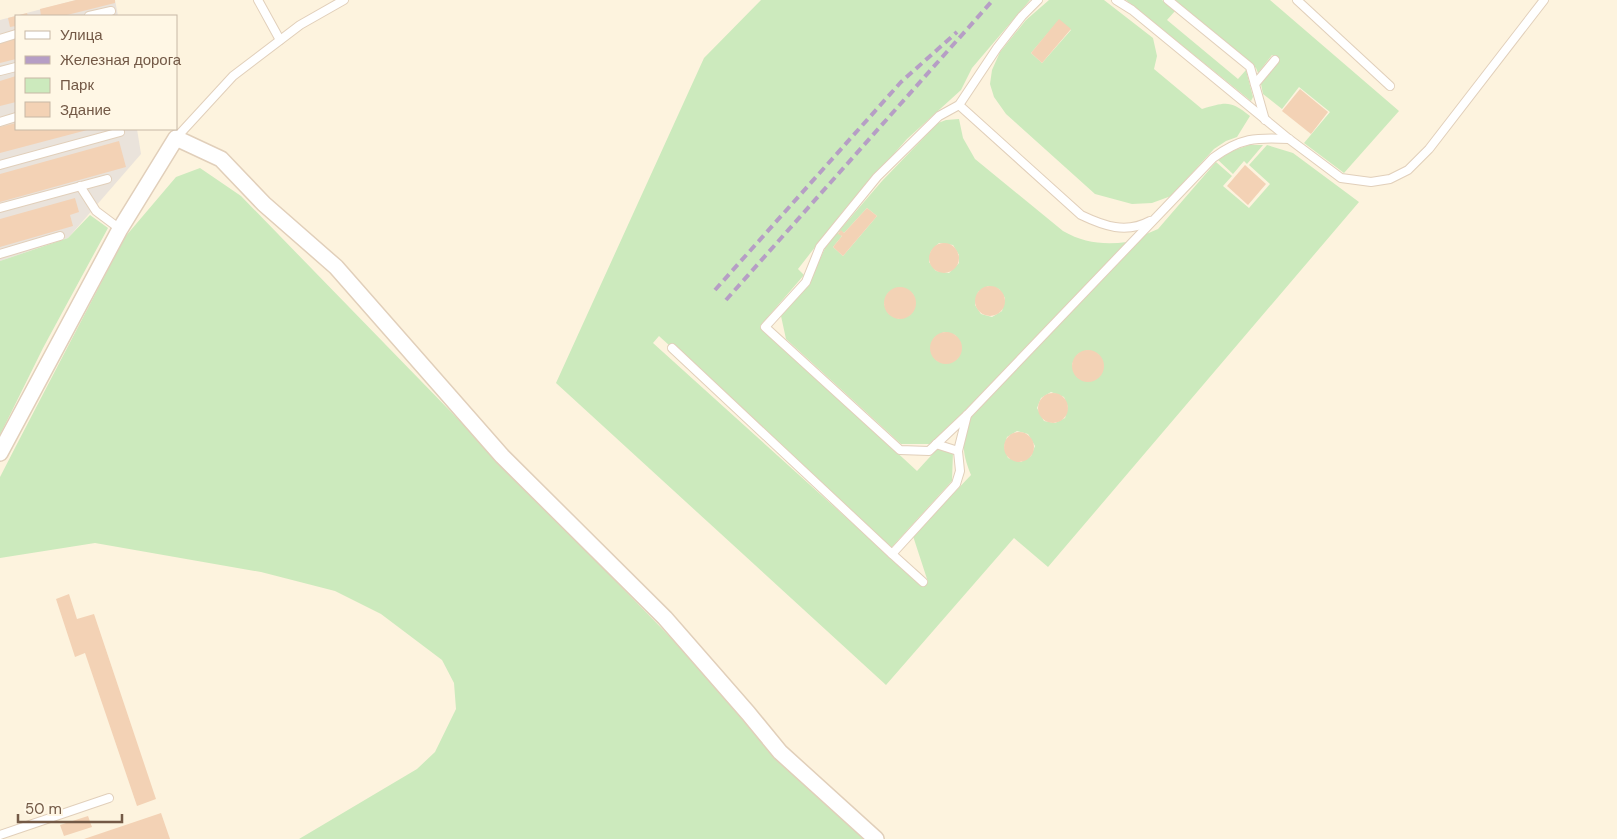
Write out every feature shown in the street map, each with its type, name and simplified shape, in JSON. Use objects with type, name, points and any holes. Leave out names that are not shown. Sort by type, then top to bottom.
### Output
[{"type":"street","points":[[0,454],[120,229],[176,138],[221,159],[264,204],[336,267],[502,456],[664,618],[780,752],[876,839]]},
{"type":"lane","points":[[258,0],[280,40]]},
{"type":"lane","points":[[176,138],[233,76],[300,25],[344,0]]},
{"type":"lane","points":[[1038,0],[1022,16],[997,48],[959,105],[939,116],[877,177],[820,247],[806,282],[765,327],[900,450],[929,451],[966,415],[1208,162],[1226,149],[1249,139],[1289,139]]},
{"type":"lane","points":[[1116,0],[1132,10],[1289,139],[1341,178],[1371,182],[1390,179],[1408,170],[1430,149],[1544,0]]},
{"type":"lane","points":[[1168,0],[1250,67],[1266,120]]},
{"type":"lane","points":[[1297,0],[1390,86]]},
{"type":"lane","points":[[94,15],[111,11]]},
{"type":"lane","points":[[0,39],[15,34]]},
{"type":"lane","points":[[1255,84],[1275,60]]},
{"type":"lane","points":[[0,71],[15,66]]},
{"type":"lane","points":[[959,105],[1081,215],[1099,224],[1118,228],[1139,226],[1156,217]]},
{"type":"lane","points":[[0,122],[15,117]]},
{"type":"lane","points":[[0,165],[120,132]]},
{"type":"lane","points":[[0,208],[107,179]]},
{"type":"lane","points":[[80,186],[96,211],[120,229]]},
{"type":"lane","points":[[0,254],[60,236]]},
{"type":"lane","points":[[672,348],[923,582]]},
{"type":"lane","points":[[892,554],[956,484],[960,471],[958,451],[966,415]]},
{"type":"lane","points":[[936,444],[958,451]]},
{"type":"lane","points":[[0,835],[109,798]]},
{"type":"shaded area","points":[[76,0],[115,0],[118,15],[19,15]]},
{"type":"shaded area","points":[[15,16],[15,130],[137,130],[141,154],[68,238],[0,261],[0,20]]},
{"type":"green space","points":[[761,0],[1030,0],[972,68],[961,90],[907,139],[844,210],[798,269],[804,275],[760,326],[917,471],[938,448],[953,452],[952,481],[891,548],[659,336],[653,343],[923,587],[928,582],[913,536],[971,475],[964,452],[965,432],[970,416],[1144,235],[1158,229],[1216,162],[1232,176],[1223,186],[1249,208],[1270,184],[1249,165],[1267,145],[1293,153],[1359,202],[1048,567],[1014,538],[886,685],[556,383],[704,58]],"holes":[[[1088,350],[1099,355],[1103,365],[1100,376],[1087,381],[1077,377],[1072,364],[1078,354]],[[1051,392],[1064,397],[1068,407],[1065,418],[1055,423],[1044,421],[1037,408],[1041,398]],[[1017,431],[1028,434],[1035,446],[1031,456],[1021,462],[1008,458],[1004,447],[1007,437]]]},
{"type":"green space","points":[[1049,0],[1104,0],[1153,38],[1157,56],[1154,69],[1202,109],[1228,104],[1237,107],[1250,116],[1237,137],[1226,141],[1214,149],[1171,196],[1152,203],[1132,204],[1095,194],[1006,114],[994,97],[990,84],[992,70],[1000,52],[1026,20]],"holes":[[[1059,20],[1071,30],[1042,63],[1031,53]]]},
{"type":"green space","points":[[1126,0],[1162,0],[1175,11],[1167,20],[1238,79],[1246,70],[1253,97],[1251,101]]},
{"type":"green space","points":[[1174,0],[1270,0],[1399,111],[1344,173],[1304,143],[1330,112],[1299,87],[1282,109],[1263,94],[1261,84],[1279,60],[1272,55],[1258,73],[1256,68]]},
{"type":"green space","points":[[959,119],[963,138],[975,159],[1063,231],[1086,241],[1127,242],[933,444],[901,444],[786,339],[781,316],[807,287],[826,246],[882,181],[938,123]],"holes":[[[867,208],[877,216],[843,256],[833,247],[842,236],[838,233],[841,231],[844,233]],[[939,243],[953,245],[959,255],[959,263],[949,273],[936,271],[929,262],[931,251]],[[988,286],[999,289],[1005,298],[1002,311],[992,317],[981,314],[975,305],[978,292]],[[901,288],[913,294],[915,305],[910,315],[899,319],[889,314],[884,304],[888,293]],[[944,332],[955,335],[961,344],[958,358],[948,363],[937,361],[931,351],[934,338]]]},
{"type":"green space","points":[[1249,145],[1263,145],[1247,164],[1244,161],[1233,174],[1218,160],[1232,151]]},
{"type":"green space","points":[[200,168],[241,196],[674,641],[780,761],[867,839],[299,839],[417,769],[435,752],[456,709],[454,683],[442,660],[381,614],[335,591],[261,572],[95,543],[0,558],[0,477],[125,237],[176,177]]},
{"type":"green space","points":[[90,215],[108,228],[43,348],[0,435],[0,261],[68,238]]},
{"type":"building","points":[[76,0],[115,0],[115,3],[67,15],[41,15],[40,9]]},
{"type":"building","points":[[15,16],[15,26],[10,27],[8,18]]},
{"type":"building","points":[[1059,19],[1071,29],[1042,63],[1031,53]]},
{"type":"building","points":[[15,38],[15,59],[0,63],[0,42]]},
{"type":"building","points":[[15,76],[15,102],[0,106],[0,81]]},
{"type":"building","points":[[1300,89],[1328,112],[1311,134],[1282,111]]},
{"type":"building","points":[[15,123],[15,130],[87,130],[0,153],[0,127]]},
{"type":"building","points":[[119,141],[126,167],[0,202],[0,174]]},
{"type":"building","points":[[1245,165],[1266,184],[1248,205],[1227,186]]},
{"type":"building","points":[[75,198],[79,212],[70,215],[73,226],[0,247],[0,219]]},
{"type":"building","points":[[867,208],[877,216],[843,256],[833,247],[842,236],[838,234],[841,230],[844,233]]},
{"type":"building","points":[[944,243],[955,247],[959,258],[955,269],[944,273],[933,269],[929,258],[933,247]]},
{"type":"building","points":[[990,286],[1001,290],[1005,301],[1001,312],[990,316],[979,312],[975,301],[979,290]]},
{"type":"building","points":[[900,287],[911,292],[916,303],[911,314],[900,319],[889,314],[884,303],[889,292]]},
{"type":"building","points":[[946,332],[957,337],[962,348],[957,359],[946,364],[935,359],[930,348],[935,337]]},
{"type":"building","points":[[1088,350],[1099,355],[1104,366],[1099,377],[1088,382],[1077,377],[1072,366],[1077,355]]},
{"type":"building","points":[[1053,393],[1064,397],[1068,408],[1064,419],[1053,423],[1042,419],[1038,408],[1042,397]]},
{"type":"building","points":[[1019,432],[1030,436],[1034,447],[1030,458],[1019,462],[1008,458],[1004,447],[1008,436]]},
{"type":"building","points":[[69,594],[77,619],[94,614],[156,799],[137,806],[85,653],[75,657],[56,599]]},
{"type":"building","points":[[161,813],[170,839],[84,839]]},
{"type":"building","points":[[88,816],[92,827],[64,836],[60,825]]},
{"type":"railway","points":[[726,300],[993,0]]},
{"type":"railway","points":[[715,290],[901,82],[957,32]]}]
